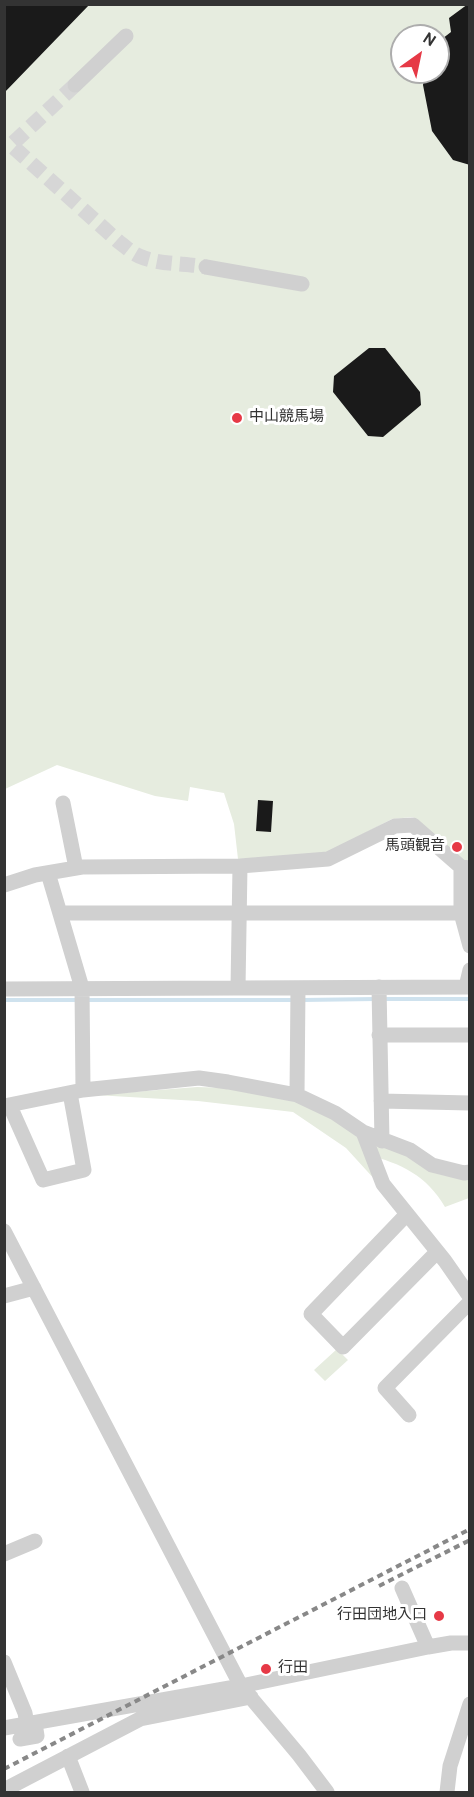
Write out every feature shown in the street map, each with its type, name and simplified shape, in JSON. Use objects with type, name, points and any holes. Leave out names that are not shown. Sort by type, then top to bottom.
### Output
[{"type":"street","points":[[75,85],[126,36]]},
{"type":"street","points":[[206,267],[302,284]]},
{"type":"street","points":[[63,803],[76,868]]},
{"type":"street","points":[[4,885],[76,868],[146,865],[240,866],[328,859],[395,826],[413,825],[465,868],[465,913],[470,946]]},
{"type":"street","points":[[238,988],[240,866]]},
{"type":"street","points":[[48,873],[82,988],[77,1091],[84,1170],[43,1180],[7,1106],[77,1091],[199,1078],[297,1095],[335,1113],[381,1141],[411,1150],[432,1165],[464,1173],[470,1172]]},
{"type":"street","points":[[61,914],[465,913]]},
{"type":"street","points":[[4,989],[468,987],[470,970]]},
{"type":"street","points":[[297,1095],[298,987]]},
{"type":"street","points":[[379,987],[381,1141]]},
{"type":"street","points":[[380,1035],[470,1035]]},
{"type":"street","points":[[381,1101],[470,1102]]},
{"type":"street","points":[[363,1132],[384,1184],[470,1297]]},
{"type":"street","points":[[407,1214],[311,1314],[343,1347],[437,1252]]},
{"type":"street","points":[[4,1231],[246,1692],[327,1792]]},
{"type":"street","points":[[4,1296],[34,1288]]},
{"type":"street","points":[[409,1415],[385,1388],[470,1302]]},
{"type":"street","points":[[4,1554],[35,1541]]},
{"type":"street","points":[[402,1588],[428,1647]]},
{"type":"street","points":[[4,1790],[140,1719],[428,1647],[451,1643],[470,1643]]},
{"type":"street","points":[[4,1662],[37,1736],[20,1739]]},
{"type":"street","points":[[4,1728],[246,1692]]},
{"type":"street","points":[[447,1792],[450,1766],[470,1704]]},
{"type":"street","points":[[68,1756],[82,1792]]},
{"type":"shaded area","name":"中山競馬場","points":[[4,5],[469,5],[469,863],[465,863],[413,817],[392,819],[326,853],[238,859],[234,824],[224,793],[190,787],[188,801],[155,796],[57,765],[5,789]]},
{"type":"shaded area","points":[[197,1087],[229,1088],[301,1103],[469,1178],[469,1198],[445,1207],[430,1187],[412,1172],[391,1162],[367,1155],[377,1182],[346,1148],[293,1112],[198,1101],[95,1095]]},
{"type":"shaded area","points":[[337,1349],[348,1360],[325,1381],[314,1370]]},
{"type":"building","points":[[4,4],[90,4],[4,93]]},
{"type":"building","points":[[470,4],[470,165],[453,160],[432,131],[423,85],[450,84],[449,18]]},
{"type":"building","points":[[369,348],[385,348],[420,392],[421,405],[383,437],[368,436],[333,392],[334,376]]},
{"type":"building","points":[[258,800],[273,801],[271,832],[256,831]]},
{"type":"waterway","points":[[302,1000],[376,999]]},
{"type":"waterway","points":[[383,999],[470,999]]},
{"type":"waterway","points":[[4,1000],[79,1000]]},
{"type":"waterway","points":[[86,1000],[295,1000]]},
{"type":"tunnel","points":[[75,85],[11,145],[134,253],[155,261],[206,267]]},
{"type":"railway","points":[[4,1769],[470,1529]]},
{"type":"railway","points":[[379,1586],[470,1540]]},
{"type":"place","name":"中山競馬場","points":[[237,418]]},
{"type":"place","name":"馬頭観音","points":[[457,847]]},
{"type":"place","name":"行田団地入口","points":[[439,1616]]},
{"type":"place","name":"行田","points":[[266,1669]]}]
